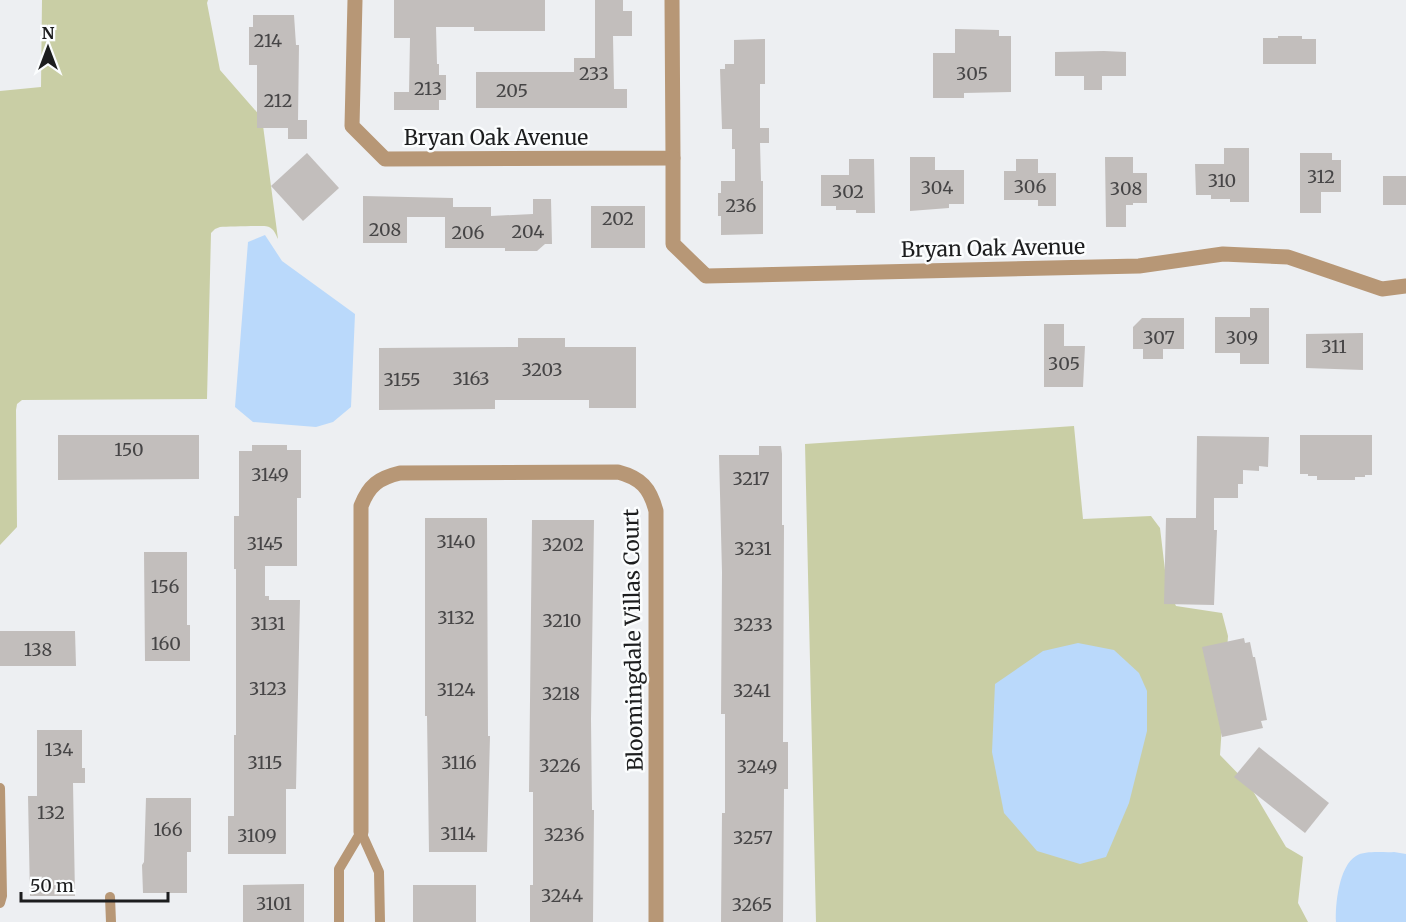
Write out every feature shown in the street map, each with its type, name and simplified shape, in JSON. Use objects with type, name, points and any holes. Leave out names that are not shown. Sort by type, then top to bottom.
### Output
[{"type":"street","name":"Bryan Oak Avenue","points":[[355,0],[352,126],[385,159],[673,158]]},
{"type":"street","name":"Bryan Oak Avenue","points":[[672,0],[673,244],[706,276],[1139,266],[1223,254],[1288,257],[1382,289],[1406,286]]},
{"type":"street","name":"Bloomingdale Villas Court","points":[[361,832],[362,506],[366,493],[385,476],[400,473],[618,472],[632,476],[652,496],[656,511],[656,922]]},
{"type":"lane","points":[[0,788],[2,896],[0,903]]},
{"type":"lane","points":[[339,922],[339,869],[361,832]]},
{"type":"lane","points":[[361,832],[378,872],[380,922]]},
{"type":"lane","points":[[110,897],[111,922]]},
{"type":"green space","points":[[42,0],[208,0],[220,70],[262,118],[278,239],[275,232],[266,226],[220,227],[211,233],[207,399],[22,400],[17,404],[17,527],[0,545],[0,91],[41,87]]},
{"type":"green space","points":[[1074,426],[1083,519],[1151,516],[1160,528],[1167,587],[1176,606],[1222,613],[1228,636],[1220,755],[1250,786],[1286,847],[1303,857],[1298,903],[1308,922],[816,922],[805,444]]},
{"type":"water","points":[[265,235],[282,261],[355,314],[351,407],[333,422],[316,427],[253,422],[235,407],[248,242]]},
{"type":"water","points":[[1078,643],[1114,650],[1139,673],[1147,691],[1147,731],[1129,803],[1106,857],[1080,864],[1037,851],[1004,813],[992,752],[995,684],[1043,651]]},
{"type":"water","points":[[1365,853],[1406,854],[1406,922],[1336,922],[1339,886],[1350,861]]},
{"type":"building","points":[[394,0],[545,0],[545,31],[474,31],[474,27],[436,27],[437,64],[439,64],[439,75],[446,75],[446,100],[439,100],[439,110],[394,110],[394,92],[409,92],[410,38],[394,38]]},
{"type":"building","points":[[595,0],[623,0],[623,11],[632,11],[632,36],[613,36],[614,89],[627,89],[627,108],[476,108],[476,72],[574,72],[574,58],[595,58]]},
{"type":"building","points":[[253,15],[294,15],[296,45],[299,45],[298,120],[307,120],[307,139],[288,139],[288,128],[257,128],[257,65],[249,65],[249,27],[253,27]]},
{"type":"building","points":[[955,29],[999,30],[999,36],[1011,36],[1011,92],[964,93],[964,98],[933,98],[933,53],[955,53]]},
{"type":"building","points":[[1278,36],[1302,36],[1302,39],[1316,39],[1316,64],[1263,64],[1263,38],[1278,38]]},
{"type":"building","points":[[765,39],[765,84],[760,84],[760,128],[769,128],[769,143],[760,143],[763,234],[721,235],[718,193],[721,193],[721,181],[735,181],[735,149],[732,149],[732,129],[722,129],[720,69],[725,69],[725,64],[734,64],[734,40]]},
{"type":"building","points":[[1055,52],[1126,52],[1126,76],[1102,76],[1102,90],[1084,90],[1084,76],[1055,76]]},
{"type":"building","points":[[1224,148],[1249,148],[1249,202],[1230,202],[1230,199],[1211,199],[1211,195],[1196,195],[1195,164],[1224,164]]},
{"type":"building","points":[[307,153],[339,188],[303,221],[271,186]]},
{"type":"building","points":[[1300,153],[1332,153],[1332,160],[1341,160],[1341,192],[1321,192],[1321,213],[1300,213]]},
{"type":"building","points":[[910,157],[935,157],[935,170],[964,170],[964,204],[949,204],[949,208],[910,211]]},
{"type":"building","points":[[1105,157],[1133,157],[1133,173],[1147,173],[1147,203],[1126,205],[1126,227],[1106,227]]},
{"type":"building","points":[[849,159],[874,159],[875,213],[856,213],[856,210],[836,210],[836,206],[821,206],[821,175],[849,175]]},
{"type":"building","points":[[1016,159],[1038,159],[1038,173],[1056,173],[1056,206],[1038,206],[1038,200],[1004,200],[1004,171],[1016,171]]},
{"type":"building","points":[[1383,176],[1406,176],[1406,205],[1383,205]]},
{"type":"building","points":[[363,196],[453,198],[453,207],[491,207],[491,216],[533,214],[533,199],[551,199],[552,244],[545,244],[537,251],[505,251],[505,248],[445,248],[445,217],[407,217],[407,243],[363,243]]},
{"type":"building","points":[[591,206],[645,206],[645,248],[591,248]]},
{"type":"building","points":[[1250,308],[1269,308],[1269,364],[1240,364],[1240,353],[1215,353],[1215,317],[1250,317]]},
{"type":"building","points":[[1142,318],[1184,318],[1184,349],[1163,349],[1163,359],[1143,359],[1143,349],[1133,349],[1133,327]]},
{"type":"building","points":[[1044,324],[1064,324],[1064,346],[1085,346],[1083,387],[1044,387]]},
{"type":"building","points":[[1363,333],[1363,370],[1306,368],[1306,334]]},
{"type":"building","points":[[518,338],[565,338],[565,347],[636,347],[636,408],[589,408],[589,400],[495,400],[495,409],[379,410],[379,348],[518,347]]},
{"type":"building","points":[[58,435],[199,435],[199,479],[58,480]]},
{"type":"building","points":[[1300,435],[1372,435],[1372,475],[1355,477],[1355,480],[1317,480],[1317,476],[1300,474]]},
{"type":"building","points":[[1197,436],[1269,437],[1268,467],[1259,466],[1259,471],[1243,470],[1243,484],[1238,484],[1238,498],[1214,498],[1214,530],[1217,530],[1214,605],[1164,604],[1166,518],[1196,518]]},
{"type":"building","points":[[252,445],[287,445],[287,450],[301,450],[301,498],[297,498],[297,566],[265,566],[265,596],[269,596],[269,600],[300,600],[296,789],[286,789],[286,854],[228,854],[228,816],[234,816],[234,735],[236,735],[234,516],[239,516],[239,451],[252,451]]},
{"type":"building","points":[[759,446],[781,446],[782,454],[783,742],[788,742],[788,789],[784,789],[783,922],[721,922],[722,813],[725,813],[725,714],[721,714],[722,572],[719,455],[759,455]]},
{"type":"building","points":[[425,518],[487,518],[488,736],[490,736],[487,852],[429,852],[427,716],[425,716]]},
{"type":"building","points":[[532,520],[594,520],[591,719],[592,810],[594,810],[593,922],[530,922],[530,885],[533,885],[533,792],[529,792]]},
{"type":"building","points":[[144,552],[187,552],[187,625],[190,625],[190,661],[145,661]]},
{"type":"building","points":[[0,631],[75,631],[76,666],[0,666]]},
{"type":"building","points":[[1244,638],[1245,643],[1250,642],[1253,657],[1255,657],[1267,720],[1261,721],[1263,728],[1222,737],[1202,647]]},
{"type":"building","points":[[37,730],[82,730],[82,768],[85,768],[85,783],[73,783],[75,896],[30,896],[28,796],[37,796]]},
{"type":"building","points":[[1259,747],[1329,803],[1305,833],[1234,777]]},
{"type":"building","points":[[146,798],[191,798],[191,852],[187,852],[187,893],[143,893],[142,865],[144,862]]},
{"type":"building","points":[[304,884],[304,922],[243,922],[243,885]]},
{"type":"building","points":[[413,885],[476,885],[476,922],[413,922]]}]
